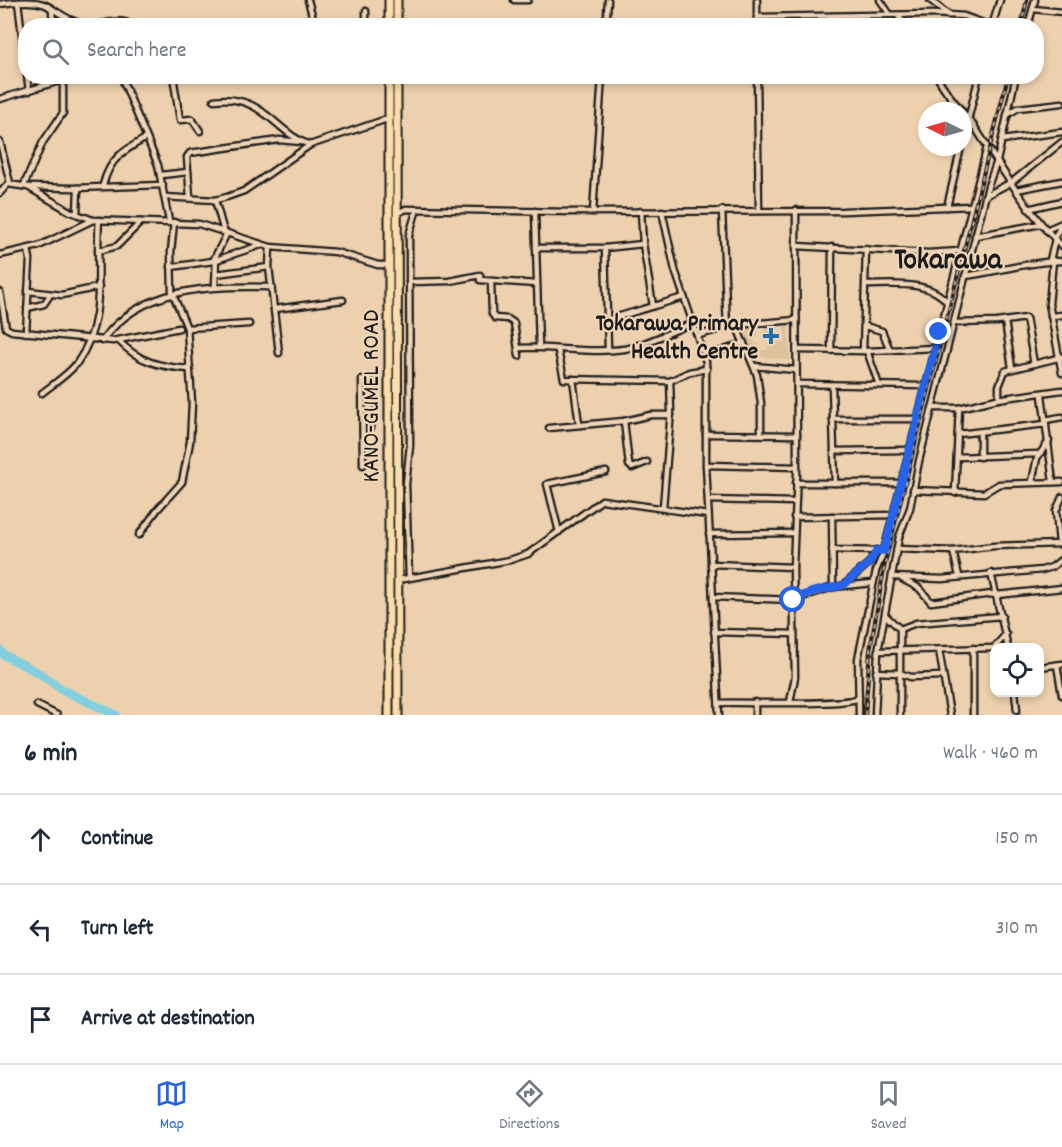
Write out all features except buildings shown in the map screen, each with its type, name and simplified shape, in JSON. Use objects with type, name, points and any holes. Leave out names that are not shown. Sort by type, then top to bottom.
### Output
[{"type":"main road","points":[[389,0],[390,18]]},
{"type":"main road","points":[[397,0],[397,18]]},
{"type":"main road","name":"KANO-GUMEL ROAD","points":[[389,84],[389,715]]},
{"type":"main road","name":"KANO-GUMEL ROAD","points":[[397,84],[398,715]]},
{"type":"main road","points":[[390,419],[399,420]]},
{"type":"street","points":[[50,0],[52,18]]},
{"type":"street","points":[[308,0],[313,18]]},
{"type":"street","points":[[514,0],[528,0]]},
{"type":"street","points":[[607,18],[608,0]]},
{"type":"street","points":[[757,0],[758,17],[889,13],[898,16],[949,15],[970,18]]},
{"type":"street","points":[[880,0],[889,13]]},
{"type":"street","points":[[930,0],[949,15]]},
{"type":"street","points":[[994,18],[1000,0]]},
{"type":"street","points":[[1030,18],[1035,0]]},
{"type":"street","points":[[18,2],[19,18]]},
{"type":"street","points":[[0,4],[33,2],[50,8],[66,18]]},
{"type":"street","points":[[0,4],[17,4],[19,18]]},
{"type":"street","points":[[1033,9],[1062,12]]},
{"type":"street","points":[[366,11],[366,18]]},
{"type":"street","points":[[28,84],[29,91]]},
{"type":"street","points":[[0,99],[47,84]]},
{"type":"street","points":[[26,186],[43,142],[63,113],[60,84]]},
{"type":"street","points":[[124,84],[161,175],[171,221],[173,295],[187,328],[189,369],[191,429],[182,482],[157,510],[140,535]]},
{"type":"street","points":[[174,84],[180,120],[192,119],[200,131]]},
{"type":"street","points":[[593,212],[601,84]]},
{"type":"street","points":[[757,84],[759,210]]},
{"type":"street","points":[[942,84],[952,102]]},
{"type":"street","points":[[972,110],[977,84]]},
{"type":"street","points":[[875,715],[878,651],[897,549],[985,196],[997,161],[1014,84]]},
{"type":"street","points":[[950,98],[954,102]]},
{"type":"street","points":[[214,100],[247,103],[270,115],[302,142]]},
{"type":"street","points":[[1007,115],[1018,108],[1062,103]]},
{"type":"street","points":[[165,197],[215,200],[244,191],[310,145],[390,118]]},
{"type":"street","points":[[972,123],[1029,209],[1062,246]]},
{"type":"street","points":[[1002,140],[1062,132]]},
{"type":"street","points":[[103,185],[106,173],[121,153],[146,138]]},
{"type":"street","points":[[190,197],[187,157],[190,153],[279,140],[310,145]]},
{"type":"street","points":[[0,142],[10,183]]},
{"type":"street","points":[[985,196],[1012,182],[1062,142]]},
{"type":"street","points":[[859,715],[858,659],[873,583],[884,551],[987,147]]},
{"type":"street","points":[[947,207],[959,156]]},
{"type":"street","points":[[161,175],[188,172]]},
{"type":"street","points":[[1017,190],[1062,181]]},
{"type":"street","points":[[10,183],[26,186],[78,188],[103,185],[163,185]]},
{"type":"street","points":[[0,193],[10,183]]},
{"type":"street","points":[[26,186],[77,214],[96,220],[171,221],[199,224],[270,247],[326,251],[378,265],[390,265]]},
{"type":"street","points":[[77,214],[78,188]]},
{"type":"street","points":[[215,200],[226,233],[214,260],[216,286]]},
{"type":"street","points":[[1029,209],[1062,201]]},
{"type":"street","points":[[398,213],[406,209],[593,212],[972,206]]},
{"type":"street","points":[[409,578],[406,484],[410,445],[409,235],[417,209]]},
{"type":"street","points":[[723,210],[727,328]]},
{"type":"street","points":[[790,702],[794,686],[793,567],[797,467],[796,210]]},
{"type":"street","points":[[535,211],[539,347]]},
{"type":"street","points":[[641,211],[643,244],[653,306]]},
{"type":"street","points":[[662,211],[675,270],[705,357],[706,465],[719,715]]},
{"type":"street","points":[[0,255],[28,249],[96,220]]},
{"type":"street","points":[[42,393],[73,367],[90,338],[99,303],[96,220]]},
{"type":"street","points":[[98,251],[117,246],[141,221]]},
{"type":"street","points":[[1046,230],[1062,223]]},
{"type":"street","points":[[1062,223],[1054,239],[1049,288],[1051,316],[1062,373]]},
{"type":"street","points":[[975,236],[1041,225]]},
{"type":"street","points":[[536,248],[605,249],[643,244]]},
{"type":"street","points":[[171,267],[214,260],[262,245]]},
{"type":"street","points":[[796,246],[960,251]]},
{"type":"street","points":[[270,247],[269,267],[279,353]]},
{"type":"street","points":[[831,351],[832,247]]},
{"type":"street","points":[[26,333],[30,259],[28,249]]},
{"type":"street","points":[[605,249],[608,350]]},
{"type":"street","points":[[866,249],[865,351],[879,385]]},
{"type":"street","points":[[965,276],[999,272],[1051,260],[1062,261]]},
{"type":"street","points":[[216,274],[269,267]]},
{"type":"street","points":[[409,282],[461,280],[480,275],[480,280],[536,284]]},
{"type":"street","points":[[491,281],[492,314],[495,318],[513,321],[519,356]]},
{"type":"street","points":[[866,285],[922,288],[940,294],[947,302]]},
{"type":"street","points":[[102,340],[111,327],[124,316],[156,298],[216,286],[272,287]]},
{"type":"street","points":[[28,291],[50,295],[99,287]]},
{"type":"street","points":[[0,292],[6,328],[26,333],[118,340],[179,328]]},
{"type":"street","points":[[27,308],[44,304],[50,295]]},
{"type":"street","points":[[607,320],[684,297]]},
{"type":"street","points":[[275,309],[343,300]]},
{"type":"street","points":[[1051,316],[1062,315]]},
{"type":"street","points":[[954,323],[1026,318],[1034,364]]},
{"type":"street","points":[[699,335],[736,325],[796,320]]},
{"type":"street","points":[[1005,321],[1012,368]]},
{"type":"street","points":[[519,348],[539,347],[558,351],[608,350],[634,346],[693,323]]},
{"type":"street","points":[[187,328],[249,324]]},
{"type":"street","points":[[736,325],[754,366],[761,403],[761,434]]},
{"type":"street","points":[[865,326],[882,331],[890,350]]},
{"type":"street","points":[[118,340],[132,353],[152,364],[189,369]]},
{"type":"street","points":[[705,357],[744,343]]},
{"type":"street","points":[[797,350],[865,351],[934,348]]},
{"type":"street","points":[[558,351],[562,378],[670,381],[689,372],[706,369]]},
{"type":"street","points":[[999,399],[1000,381],[1005,371],[1060,357]]},
{"type":"street","points":[[754,366],[796,370]]},
{"type":"street","points":[[369,378],[370,428]]},
{"type":"street","points":[[362,379],[363,465]]},
{"type":"street","points":[[573,379],[579,424]]},
{"type":"street","points":[[663,507],[671,416],[670,381]]},
{"type":"street","points":[[796,384],[926,386]]},
{"type":"street","points":[[832,386],[835,483]]},
{"type":"street","points":[[932,408],[958,408],[999,399],[1042,395],[1062,390]]},
{"type":"street","points":[[1042,395],[1053,482]]},
{"type":"street","points":[[955,493],[958,408]]},
{"type":"street","points":[[549,428],[624,421],[651,415],[671,416]]},
{"type":"street","points":[[958,434],[980,433],[1046,422],[1062,417]]},
{"type":"street","points":[[833,419],[917,419]]},
{"type":"street","points":[[624,421],[629,465],[632,468],[647,462]]},
{"type":"street","points":[[980,433],[980,457]]},
{"type":"street","points":[[706,434],[797,435]]},
{"type":"street","points":[[1032,482],[1039,454],[1049,441]]},
{"type":"street","points":[[834,451],[908,450]]},
{"type":"street","points":[[957,457],[1039,454]]},
{"type":"street","points":[[706,465],[797,467]]},
{"type":"street","points":[[559,532],[547,484],[606,472]]},
{"type":"street","points":[[913,490],[988,493],[999,484],[1062,482]]},
{"type":"street","points":[[796,483],[900,483]]},
{"type":"street","points":[[897,549],[953,550],[1060,544],[1056,511],[1062,497]]},
{"type":"street","points":[[398,580],[510,560],[534,552],[600,500],[708,515]]},
{"type":"street","points":[[708,500],[794,502]]},
{"type":"street","points":[[794,517],[893,514]]},
{"type":"street","points":[[832,516],[833,587]]},
{"type":"street","points":[[709,534],[794,533]]},
{"type":"street","points":[[832,550],[884,551]]},
{"type":"street","points":[[844,585],[870,562],[877,550]]},
{"type":"street","points":[[953,550],[959,576]]},
{"type":"street","points":[[892,577],[959,576],[1042,570],[1062,560]]},
{"type":"street","points":[[711,564],[793,567]]},
{"type":"street","points":[[991,573],[1007,643]]},
{"type":"street","points":[[901,578],[919,588],[931,602],[1062,588]]},
{"type":"street","points":[[712,597],[793,600],[833,587],[873,583]]},
{"type":"street","points":[[885,615],[900,629],[900,715]]},
{"type":"street","points":[[900,629],[916,622],[1002,616]]},
{"type":"street","points":[[714,632],[794,634]]},
{"type":"street","points":[[998,643],[1006,634]]},
{"type":"street","points":[[973,648],[973,715]]},
{"type":"street","points":[[878,651],[990,648]]},
{"type":"street","points":[[939,650],[950,715]]},
{"type":"street","points":[[1044,667],[1059,665],[1062,696]]},
{"type":"street","points":[[876,672],[899,673],[911,677],[942,676]]},
{"type":"street","points":[[1015,697],[1017,710]]},
{"type":"street","points":[[718,703],[853,701],[860,698]]},
{"type":"street","points":[[853,701],[859,706]]},
{"type":"street","points":[[755,702],[755,715]]},
{"type":"street","points":[[37,705],[57,715]]},
{"type":"shaded area","points":[[788,316],[790,360],[757,356],[748,352],[745,323]],"holes":[[[783,322],[786,341],[767,343],[768,350],[760,350],[759,344],[755,344],[754,337],[758,336],[758,328],[765,327],[767,335],[776,333],[775,323]]]},
{"type":"waterway","points":[[0,650],[4,655],[39,673],[63,690],[116,715]]},
{"type":"railway","points":[[1023,18],[1027,0]]},
{"type":"railway","points":[[865,715],[870,650],[885,563],[1006,84]]},
{"type":"place","name":"Tokarawa Primary Health Centre","points":[[771,336]]},
{"type":"district","name":"Tokarawa","points":[[948,258]]},
{"type":"route","points":[[793,600],[812,592],[844,585],[870,562],[877,550],[884,551],[939,332]]}]
